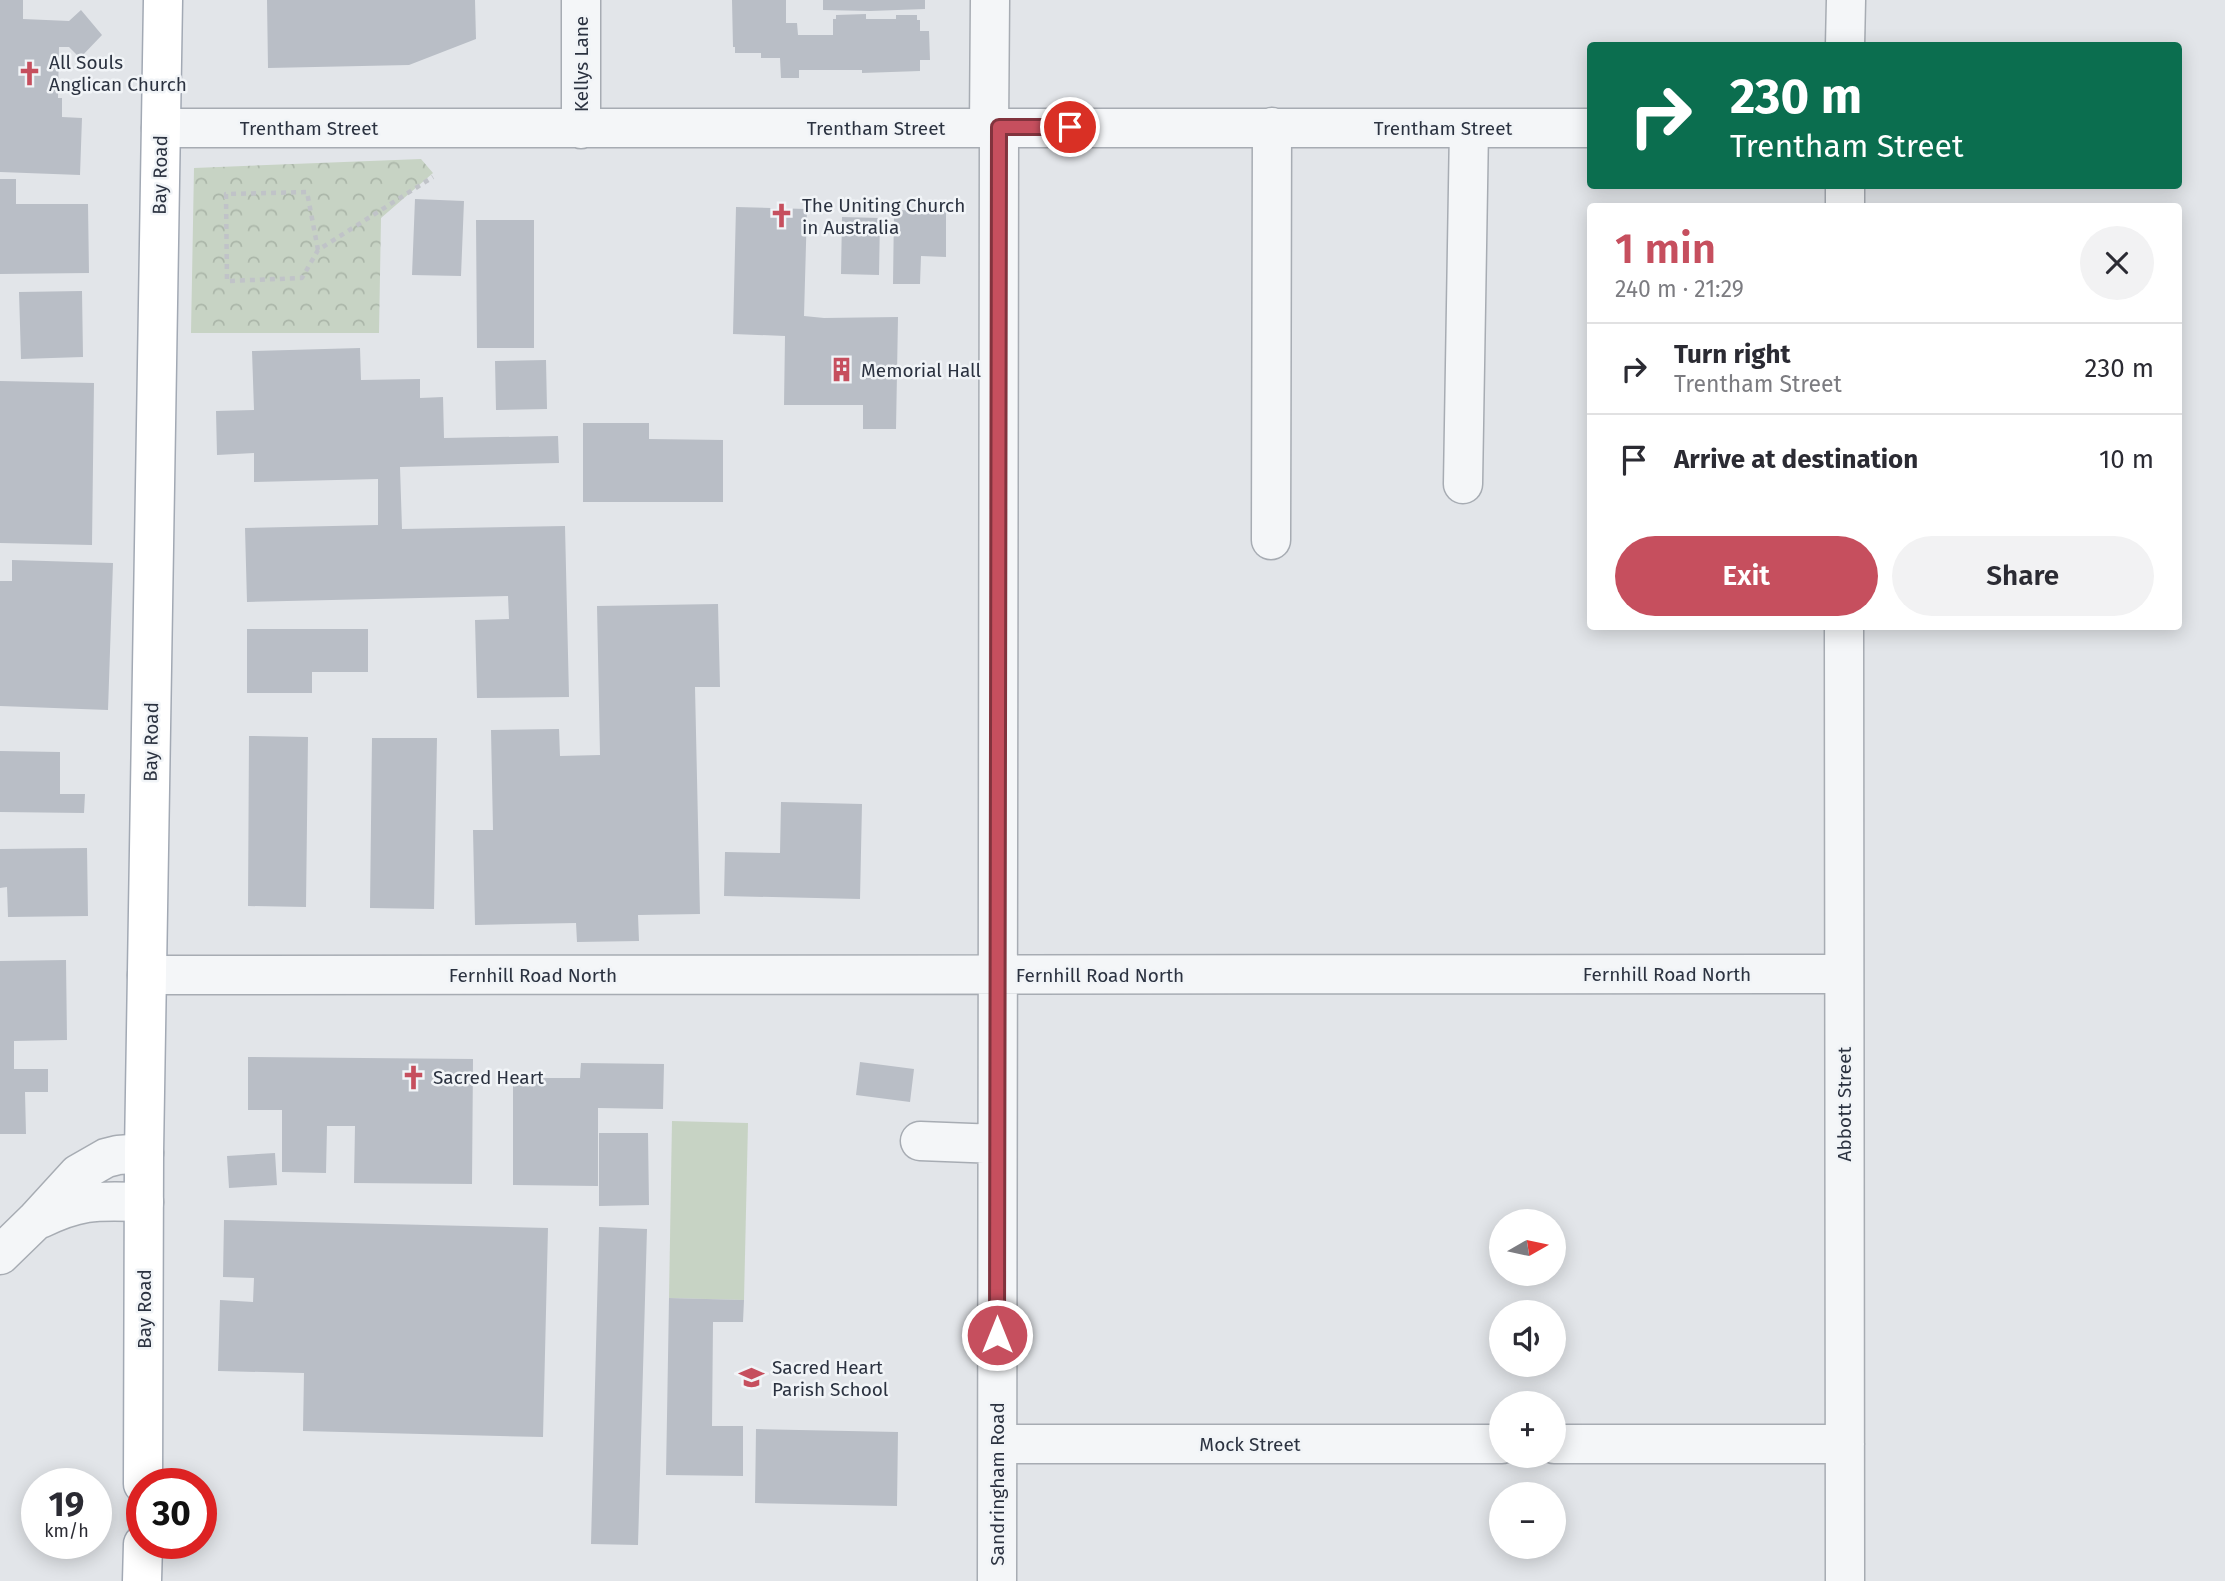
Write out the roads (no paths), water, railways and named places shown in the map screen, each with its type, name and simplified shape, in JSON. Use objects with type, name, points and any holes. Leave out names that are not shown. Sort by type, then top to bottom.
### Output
[{"type":"main road","name":"Bay Road","points":[[143,1468],[144,1153],[163,0]]},
{"type":"main road","points":[[142,1581],[143,1559]]},
{"type":"street","name":"Kellys Lane","points":[[581,0],[581,129]]},
{"type":"street","name":"Sandringham Road","points":[[990,0],[994,127],[997,1581]]},
{"type":"street","points":[[1845,42],[1846,0]]},
{"type":"street","points":[[1271,540],[1272,127]]},
{"type":"street","name":"Trentham Street","points":[[161,128],[1587,128]]},
{"type":"street","points":[[1463,484],[1469,128]]},
{"type":"street","name":"Abbott Street","points":[[1844,630],[1845,1581]]},
{"type":"street","name":"Fernhill Road North","points":[[147,975],[1844,974]]},
{"type":"street","points":[[920,1141],[997,1144]]},
{"type":"street","points":[[0,1255],[86,1170],[106,1158],[144,1153]]},
{"type":"street","points":[[35,1221],[59,1209],[83,1202],[144,1202]]},
{"type":"street","name":"Mock Street","points":[[998,1444],[1489,1444]]},
{"type":"street","points":[[1566,1444],[1845,1444]]},
{"type":"place","name":"All Souls Anglican Church","points":[[29,73]]},
{"type":"place","name":"The Uniting Church in Australia","points":[[782,216]]},
{"type":"place","name":"Memorial Hall","points":[[841,370]]},
{"type":"place","name":"Sacred Heart","points":[[413,1077]]},
{"type":"place","name":"Sacred Heart Parish School","points":[[752,1378]]}]
